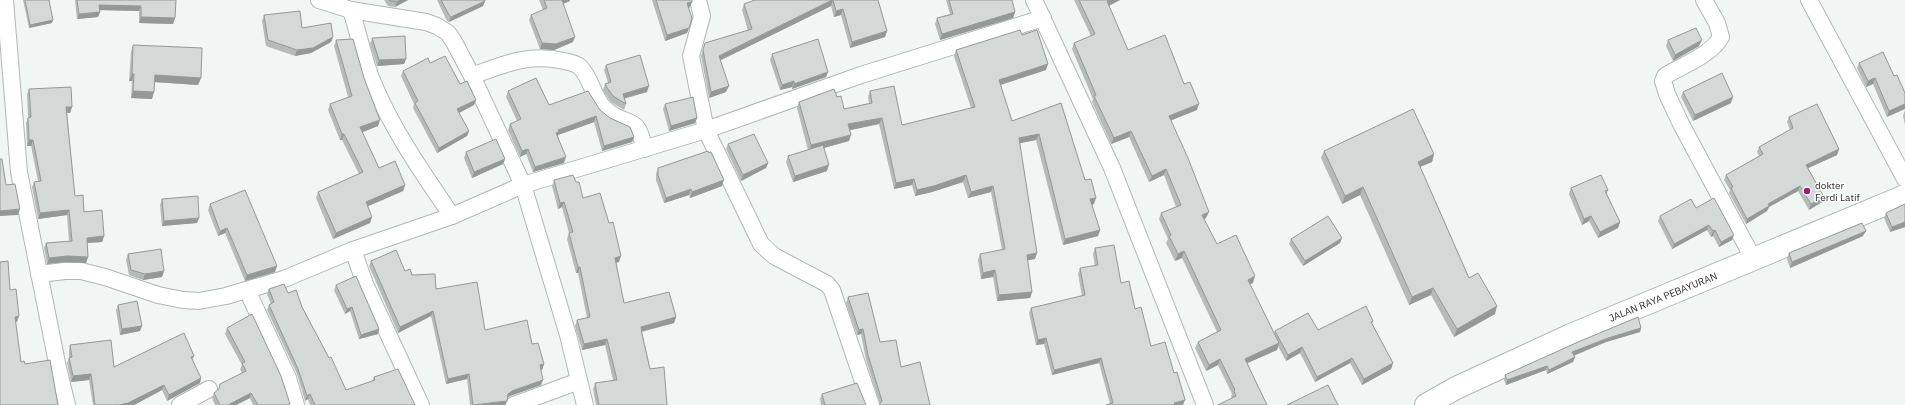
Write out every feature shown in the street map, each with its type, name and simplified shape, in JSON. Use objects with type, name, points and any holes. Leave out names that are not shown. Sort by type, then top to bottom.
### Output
[{"type":"main road","name":"JALAN RAYA PEBAYURAN","points":[[1426,405],[1456,388],[1570,335],[1754,260],[1905,196]]},
{"type":"street","points":[[5,0],[20,172],[39,274],[67,405]]},
{"type":"street","points":[[319,0],[351,10],[426,22],[437,26],[448,33],[472,76],[523,185],[568,335],[585,405]]},
{"type":"street","points":[[698,0],[702,16],[690,56],[706,130],[761,244],[774,256],[827,284],[832,290],[871,405]]},
{"type":"street","points":[[1034,0],[1112,168],[1205,405]]},
{"type":"street","points":[[1704,0],[1717,23],[1721,37],[1718,42],[1707,52],[1665,76],[1663,81],[1667,94],[1681,124],[1754,260]]},
{"type":"street","points":[[1809,0],[1905,179]]},
{"type":"street","points":[[351,10],[371,77],[391,120],[422,172],[452,216]]},
{"type":"street","points":[[39,274],[81,271],[105,277],[158,295],[183,300],[200,301],[247,290],[284,278],[353,250],[452,216],[523,185],[706,130],[861,76],[1043,18]]},
{"type":"street","points":[[472,76],[518,60],[530,58],[543,57],[571,62],[580,66],[587,75],[599,103],[606,110],[637,126],[642,135],[644,149]]},
{"type":"street","points":[[353,250],[365,284],[421,405]]},
{"type":"street","points":[[247,290],[288,378],[296,405]]},
{"type":"street","points":[[514,405],[579,381]]},
{"type":"street","points":[[180,405],[209,390]]},
{"type":"building","points":[[25,0],[49,0],[53,20],[30,25]]},
{"type":"building","points":[[77,0],[176,0],[175,18],[141,17],[141,6],[99,5],[100,12],[79,14]]},
{"type":"building","points":[[389,0],[400,0],[397,2]]},
{"type":"building","points":[[441,0],[485,0],[485,1],[451,17]]},
{"type":"building","points":[[544,0],[562,0],[575,37],[556,44],[542,43],[531,15],[547,8]]},
{"type":"building","points":[[656,0],[692,0],[692,2],[687,3],[692,18],[689,28],[667,35]]},
{"type":"building","points":[[755,0],[832,0],[719,56],[729,86],[711,92],[703,50],[705,43],[752,29],[744,4]]},
{"type":"building","points":[[833,0],[878,0],[887,31],[852,42],[843,9],[836,11]]},
{"type":"building","points":[[949,0],[1012,0],[1015,12],[942,34],[937,18],[953,14]]},
{"type":"building","points":[[1079,0],[1109,0],[1107,1],[1128,50],[1165,35],[1184,84],[1190,82],[1199,104],[1169,116],[1188,158],[1209,212],[1202,215],[1217,244],[1236,235],[1255,276],[1248,280],[1279,343],[1245,359],[1267,405],[1218,405],[1236,396],[1235,390],[1220,359],[1209,365],[1198,342],[1221,330],[1184,251],[1178,254],[1169,236],[1171,235],[1161,213],[1181,205],[1166,169],[1152,176],[1131,131],[1114,138],[1094,96],[1096,95],[1074,43],[1095,34]]},
{"type":"building","points":[[300,11],[302,28],[331,23],[333,37],[313,48],[297,50],[268,40],[264,15]]},
{"type":"building","points":[[1696,28],[1702,40],[1675,55],[1668,40]]},
{"type":"building","points":[[1020,30],[1022,35],[1037,30],[1048,64],[999,80],[1012,121],[1061,103],[1085,180],[1091,179],[1096,198],[1090,199],[1100,230],[1065,239],[1039,134],[1019,138],[1037,253],[1027,255],[1032,292],[999,295],[995,270],[983,273],[980,254],[1005,249],[993,186],[971,192],[966,175],[917,190],[914,179],[896,183],[882,118],[848,124],[851,135],[811,145],[799,102],[834,89],[837,97],[841,96],[844,109],[872,103],[870,91],[894,86],[902,125],[975,107],[956,50]]},
{"type":"building","points":[[405,36],[406,59],[379,60],[372,38]]},
{"type":"building","points":[[353,39],[364,78],[380,120],[360,127],[379,168],[395,161],[405,185],[366,202],[372,217],[336,233],[318,192],[363,172],[344,134],[342,134],[330,104],[352,96],[336,40]]},
{"type":"building","points":[[818,39],[828,72],[794,84],[794,81],[782,85],[772,54]]},
{"type":"building","points":[[133,45],[202,48],[201,78],[155,75],[154,92],[133,91]]},
{"type":"building","points":[[1883,52],[1894,76],[1897,75],[1905,93],[1905,104],[1889,111],[1875,78],[1868,81],[1859,63]]},
{"type":"building","points":[[640,55],[649,86],[623,94],[626,104],[613,96],[605,84],[611,82],[606,65]]},
{"type":"building","points":[[445,56],[460,84],[467,81],[476,100],[457,109],[469,131],[439,148],[415,103],[418,101],[403,71],[428,58],[430,63]]},
{"type":"building","points":[[1722,73],[1733,97],[1695,115],[1683,92]]},
{"type":"building","points":[[536,78],[549,105],[588,91],[600,110],[610,118],[630,127],[634,137],[604,146],[596,116],[558,130],[559,132],[556,133],[566,157],[535,167],[528,149],[522,151],[510,124],[521,119],[508,91]]},
{"type":"building","points":[[71,87],[72,107],[66,107],[75,196],[83,195],[84,212],[102,210],[104,236],[87,238],[88,257],[67,256],[49,258],[46,243],[72,241],[69,210],[40,213],[34,182],[41,181],[33,140],[29,140],[28,118],[31,117],[29,89]]},
{"type":"building","points":[[693,97],[697,118],[671,126],[665,104]]},
{"type":"building","points":[[1817,104],[1839,149],[1806,165],[1824,197],[1811,204],[1800,186],[1768,204],[1769,206],[1747,219],[1726,175],[1763,154],[1759,147],[1793,128],[1789,117]]},
{"type":"building","points":[[1413,109],[1434,154],[1418,162],[1469,278],[1478,273],[1497,306],[1457,329],[1433,288],[1412,297],[1363,187],[1345,196],[1324,151]]},
{"type":"building","points":[[754,134],[768,163],[743,175],[728,144]]},
{"type":"building","points":[[496,139],[505,159],[474,172],[466,152]]},
{"type":"building","points":[[823,145],[829,165],[795,176],[788,156]]},
{"type":"building","points":[[708,151],[709,153],[711,152],[724,180],[692,192],[691,189],[666,198],[658,175],[658,168]]},
{"type":"building","points":[[0,159],[2,159],[6,185],[15,184],[20,209],[0,211]]},
{"type":"building","points":[[573,175],[576,182],[579,182],[583,198],[600,193],[609,223],[613,222],[621,256],[615,258],[624,303],[669,292],[676,317],[641,327],[650,369],[664,367],[667,405],[599,405],[595,383],[617,380],[607,339],[584,344],[577,320],[590,317],[580,267],[578,267],[569,233],[573,232],[564,202],[560,203],[554,180]]},
{"type":"building","points":[[1601,175],[1608,190],[1605,191],[1620,222],[1600,232],[1591,216],[1584,219],[1571,188]]},
{"type":"building","points":[[245,190],[277,266],[247,275],[227,228],[220,231],[210,204]]},
{"type":"building","points":[[198,196],[199,218],[164,221],[162,199]]},
{"type":"building","points":[[1714,198],[1734,235],[1721,242],[1715,230],[1713,231],[1709,225],[1674,244],[1660,216],[1691,199],[1696,208]]},
{"type":"building","points":[[1905,204],[1905,222],[1892,227],[1886,213]]},
{"type":"building","points":[[1328,216],[1342,238],[1305,261],[1291,239]]},
{"type":"building","points":[[1862,223],[1866,231],[1792,262],[1789,253]]},
{"type":"building","points":[[1114,245],[1121,283],[1129,281],[1135,309],[1141,307],[1151,346],[1165,342],[1174,373],[1177,372],[1185,400],[1174,403],[1175,405],[1106,405],[1113,403],[1101,358],[1054,370],[1046,338],[1038,340],[1031,308],[1085,295],[1080,268],[1098,265],[1095,248]]},
{"type":"building","points":[[161,249],[164,271],[145,274],[131,270],[128,254]]},
{"type":"building","points":[[396,250],[405,271],[410,269],[412,275],[435,274],[436,289],[477,282],[485,330],[527,320],[532,344],[538,343],[544,364],[540,365],[543,380],[512,391],[508,394],[507,401],[473,405],[469,374],[448,379],[433,311],[400,327],[371,261]]},
{"type":"building","points":[[8,261],[10,290],[16,289],[19,316],[15,317],[21,362],[24,361],[25,364],[50,360],[58,405],[0,405],[0,262]]},
{"type":"building","points":[[356,276],[379,329],[361,335],[352,307],[347,309],[336,285]]},
{"type":"building","points":[[284,284],[288,293],[296,290],[302,307],[329,358],[331,357],[346,390],[375,380],[374,377],[398,369],[415,405],[315,405],[310,394],[307,396],[298,369],[269,305],[274,302],[269,289]]},
{"type":"building","points":[[868,293],[880,342],[896,340],[901,367],[920,362],[930,405],[879,405],[882,401],[868,355],[863,329],[859,330],[848,297]]},
{"type":"building","points":[[137,301],[142,326],[122,329],[118,305]]},
{"type":"building","points":[[1366,306],[1373,321],[1371,322],[1393,363],[1364,379],[1352,358],[1317,377],[1302,347],[1288,355],[1275,331],[1308,313],[1318,330]]},
{"type":"building","points":[[252,314],[281,376],[290,404],[258,405],[251,393],[228,405],[220,405],[214,393],[219,389],[220,384],[246,371],[242,363],[245,362],[227,328]]},
{"type":"building","points":[[1638,317],[1641,328],[1608,338],[1572,352],[1575,357],[1549,370],[1547,366],[1507,380],[1505,375]]},
{"type":"building","points":[[184,333],[194,356],[191,357],[201,378],[169,395],[164,385],[128,403],[119,405],[95,405],[91,374],[73,376],[69,358],[72,357],[70,345],[111,340],[114,367]]},
{"type":"building","points":[[857,383],[866,405],[825,405],[822,394]]},
{"type":"building","points":[[1328,385],[1338,405],[1287,405]]},
{"type":"place","name":"dokter Ferdi Latif","points":[[1807,191]]}]
